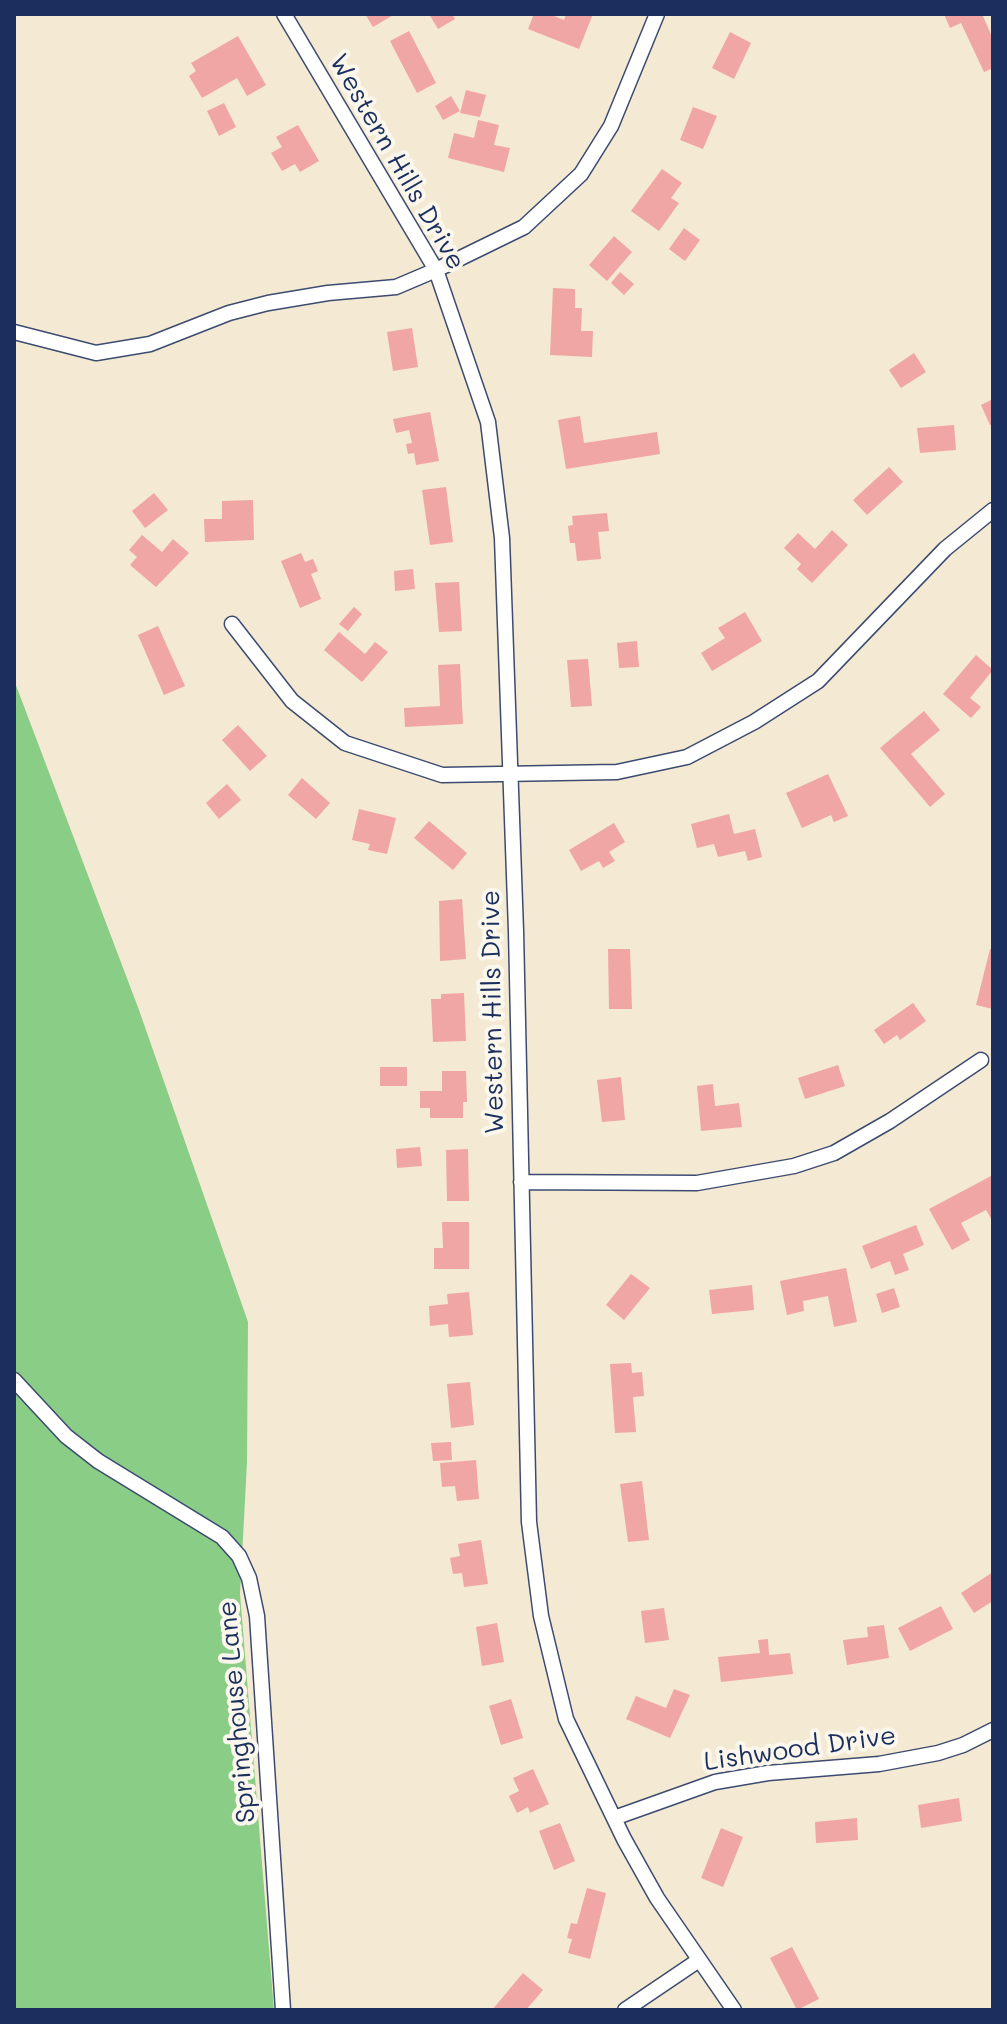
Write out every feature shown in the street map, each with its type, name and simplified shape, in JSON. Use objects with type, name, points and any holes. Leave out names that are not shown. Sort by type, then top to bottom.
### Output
[{"type":"street","name":"Western Hills Drive","points":[[284,14],[436,270],[488,422],[502,538],[529,1522],[541,1616],[566,1719],[614,1818],[657,1898],[734,2010]]},
{"type":"street","points":[[14,332],[96,353],[150,344],[229,313],[268,303],[328,293],[396,287],[524,227],[581,174],[611,126],[657,14]]},
{"type":"street","points":[[232,624],[292,701],[345,743],[442,775],[617,772],[687,757],[754,722],[818,681],[945,549],[993,510]]},
{"type":"street","points":[[521,1182],[697,1183],[794,1166],[834,1153],[890,1121],[981,1060]]},
{"type":"street","name":"Springhouse Lane","points":[[14,1380],[66,1436],[98,1461],[222,1537],[239,1556],[249,1578],[257,1616],[283,2010]]},
{"type":"street","name":"Lishwood Drive","points":[[614,1818],[715,1782],[768,1773],[879,1764],[925,1756],[963,1745],[993,1730]]},
{"type":"street","points":[[625,2010],[699,1960]]},
{"type":"green space","points":[[14,680],[139,1010],[248,1322],[247,1462],[240,1594],[274,2010],[14,2010]]},
{"type":"building","points":[[365,14],[395,14],[373,27]]},
{"type":"building","points":[[429,14],[452,14],[455,19],[438,29]]},
{"type":"building","points":[[534,14],[549,14],[564,20],[566,14],[593,14],[579,49],[528,29]]},
{"type":"building","points":[[944,14],[982,14],[993,39],[993,68],[984,72],[961,23],[950,28]]},
{"type":"building","points":[[409,31],[436,83],[417,93],[390,41]]},
{"type":"building","points":[[730,32],[751,43],[734,79],[712,68]]},
{"type":"building","points":[[238,36],[266,85],[247,96],[237,78],[202,98],[189,76],[196,71],[191,63]]},
{"type":"building","points":[[466,90],[486,95],[480,117],[460,113]]},
{"type":"building","points":[[451,96],[460,111],[443,120],[435,106]]},
{"type":"building","points":[[224,103],[236,127],[219,136],[207,111]]},
{"type":"building","points":[[693,107],[717,116],[703,149],[680,140]]},
{"type":"building","points":[[478,120],[499,125],[494,145],[510,148],[504,172],[448,158],[454,133],[474,138]]},
{"type":"building","points":[[298,125],[319,161],[300,172],[295,164],[282,171],[271,153],[282,147],[276,137]]},
{"type":"building","points":[[662,169],[682,183],[671,198],[679,203],[659,231],[631,211]]},
{"type":"building","points":[[684,228],[700,240],[685,261],[669,249]]},
{"type":"building","points":[[614,236],[632,252],[607,281],[589,265]]},
{"type":"building","points":[[620,272],[634,284],[624,295],[611,283]]},
{"type":"building","points":[[553,288],[575,289],[575,308],[582,308],[581,331],[593,331],[592,357],[550,355]]},
{"type":"building","points":[[412,328],[418,367],[393,371],[387,332]]},
{"type":"building","points":[[914,353],[926,372],[901,388],[889,370]]},
{"type":"building","points":[[993,399],[993,424],[990,425],[981,405]]},
{"type":"building","points":[[430,412],[439,461],[416,465],[414,453],[408,454],[406,444],[412,443],[409,430],[396,433],[393,419]]},
{"type":"building","points":[[580,416],[584,443],[657,432],[660,454],[566,469],[558,420]]},
{"type":"building","points":[[954,425],[956,450],[920,453],[917,428]]},
{"type":"building","points":[[889,467],[903,482],[867,515],[853,500]]},
{"type":"building","points":[[446,487],[453,542],[430,545],[422,490]]},
{"type":"building","points":[[154,493],[168,510],[145,528],[132,511]]},
{"type":"building","points":[[253,500],[254,540],[205,542],[204,519],[222,519],[222,501]]},
{"type":"building","points":[[607,513],[609,531],[598,532],[601,559],[577,561],[575,543],[570,543],[568,526],[573,525],[572,516]]},
{"type":"building","points":[[832,530],[848,545],[812,583],[797,569],[801,564],[784,548],[798,533],[815,549]]},
{"type":"building","points":[[142,535],[162,552],[173,539],[189,553],[156,587],[130,565],[137,557],[129,550]]},
{"type":"building","points":[[301,553],[305,562],[313,559],[318,571],[311,574],[321,599],[300,608],[281,561]]},
{"type":"building","points":[[413,569],[415,589],[395,591],[394,571]]},
{"type":"building","points":[[459,582],[462,631],[439,632],[435,583]]},
{"type":"building","points":[[354,607],[362,614],[348,631],[339,624]]},
{"type":"building","points":[[745,612],[762,641],[712,671],[701,653],[725,638],[718,628]]},
{"type":"building","points":[[158,626],[185,686],[164,695],[138,635]]},
{"type":"building","points":[[339,632],[365,654],[375,642],[388,652],[362,682],[324,650]]},
{"type":"building","points":[[637,641],[639,667],[619,668],[617,643]]},
{"type":"building","points":[[976,655],[993,670],[970,698],[981,707],[971,718],[943,694]]},
{"type":"building","points":[[588,659],[592,706],[571,707],[567,660]]},
{"type":"building","points":[[460,664],[463,724],[405,727],[404,708],[440,706],[438,665]]},
{"type":"building","points":[[924,711],[940,730],[911,754],[945,794],[930,807],[880,748]]},
{"type":"building","points":[[238,725],[267,756],[250,771],[222,740]]},
{"type":"building","points":[[828,774],[848,816],[834,822],[831,815],[802,828],[786,793]]},
{"type":"building","points":[[302,778],[330,803],[316,819],[288,795]]},
{"type":"building","points":[[227,784],[241,800],[219,819],[206,803]]},
{"type":"building","points":[[359,809],[396,818],[387,854],[368,850],[370,844],[352,840]]},
{"type":"building","points":[[729,814],[734,834],[755,829],[762,857],[748,861],[745,851],[718,857],[714,844],[697,848],[691,824]]},
{"type":"building","points":[[429,821],[467,853],[453,870],[414,838]]},
{"type":"building","points":[[614,823],[625,842],[609,852],[615,861],[603,868],[599,861],[581,871],[569,850]]},
{"type":"building","points":[[462,899],[466,959],[440,961],[439,901]]},
{"type":"building","points":[[608,949],[630,949],[632,1009],[609,1009]]},
{"type":"building","points":[[990,949],[993,950],[993,1009],[976,1005]]},
{"type":"building","points":[[464,993],[466,1041],[433,1042],[431,999],[441,999],[441,994]]},
{"type":"building","points":[[913,1003],[926,1021],[900,1040],[897,1035],[884,1044],[874,1030]]},
{"type":"building","points":[[838,1065],[845,1086],[805,1099],[798,1078]]},
{"type":"building","points":[[380,1067],[407,1067],[407,1086],[380,1086]]},
{"type":"building","points":[[442,1071],[466,1071],[467,1102],[463,1102],[463,1118],[430,1118],[430,1108],[420,1108],[420,1091],[442,1091]]},
{"type":"building","points":[[621,1077],[625,1120],[602,1122],[597,1080]]},
{"type":"building","points":[[713,1084],[715,1106],[739,1103],[742,1127],[701,1131],[697,1086]]},
{"type":"building","points":[[420,1147],[422,1166],[397,1168],[396,1149]]},
{"type":"building","points":[[468,1149],[469,1201],[447,1201],[446,1150]]},
{"type":"building","points":[[991,1176],[993,1222],[986,1210],[961,1223],[970,1240],[952,1250],[929,1209]]},
{"type":"building","points":[[442,1222],[469,1222],[469,1269],[434,1269],[434,1248],[443,1248]]},
{"type":"building","points":[[916,1225],[924,1245],[903,1254],[909,1270],[895,1275],[890,1261],[871,1269],[862,1246]]},
{"type":"building","points":[[846,1268],[857,1322],[834,1327],[828,1296],[803,1301],[804,1311],[787,1315],[780,1281]]},
{"type":"building","points":[[631,1274],[650,1288],[624,1320],[606,1305]]},
{"type":"building","points":[[752,1285],[754,1310],[712,1314],[709,1290]]},
{"type":"building","points":[[894,1288],[900,1307],[882,1313],[876,1294]]},
{"type":"building","points":[[469,1292],[473,1335],[449,1337],[448,1324],[430,1326],[429,1306],[448,1304],[447,1294]]},
{"type":"building","points":[[631,1363],[632,1373],[642,1372],[644,1396],[633,1397],[636,1432],[615,1433],[610,1364]]},
{"type":"building","points":[[470,1382],[474,1425],[451,1428],[447,1384]]},
{"type":"building","points":[[451,1442],[452,1460],[433,1461],[431,1443]]},
{"type":"building","points":[[476,1460],[479,1499],[457,1501],[455,1486],[442,1487],[440,1463]]},
{"type":"building","points":[[642,1481],[649,1540],[628,1542],[620,1484]]},
{"type":"building","points":[[481,1540],[488,1584],[464,1587],[462,1573],[453,1574],[450,1558],[460,1556],[458,1544]]},
{"type":"building","points":[[993,1572],[993,1601],[974,1613],[961,1593]]},
{"type":"building","points":[[941,1606],[953,1629],[910,1651],[898,1628]]},
{"type":"building","points":[[664,1608],[669,1640],[645,1643],[641,1611]]},
{"type":"building","points":[[497,1623],[504,1662],[482,1666],[476,1627]]},
{"type":"building","points":[[884,1625],[889,1658],[847,1665],[843,1640],[868,1637],[867,1627]]},
{"type":"building","points":[[768,1639],[769,1655],[790,1653],[793,1674],[721,1682],[718,1657],[760,1653],[758,1640]]},
{"type":"building","points":[[674,1689],[690,1695],[670,1738],[626,1719],[636,1696],[666,1708]]},
{"type":"building","points":[[511,1699],[523,1738],[501,1745],[489,1706]]},
{"type":"building","points":[[533,1769],[549,1804],[530,1813],[528,1807],[517,1813],[509,1796],[519,1791],[513,1778]]},
{"type":"building","points":[[959,1798],[962,1821],[921,1828],[918,1805]]},
{"type":"building","points":[[857,1818],[858,1840],[816,1843],[815,1822]]},
{"type":"building","points":[[560,1823],[575,1861],[554,1870],[539,1831]]},
{"type":"building","points":[[721,1828],[743,1837],[723,1887],[701,1878]]},
{"type":"building","points":[[587,1888],[606,1893],[590,1959],[568,1953],[572,1939],[567,1938],[571,1923],[577,1924]]},
{"type":"building","points":[[792,1947],[819,1999],[797,2010],[770,1958]]},
{"type":"building","points":[[523,1973],[543,1990],[526,2010],[492,2010]]}]
